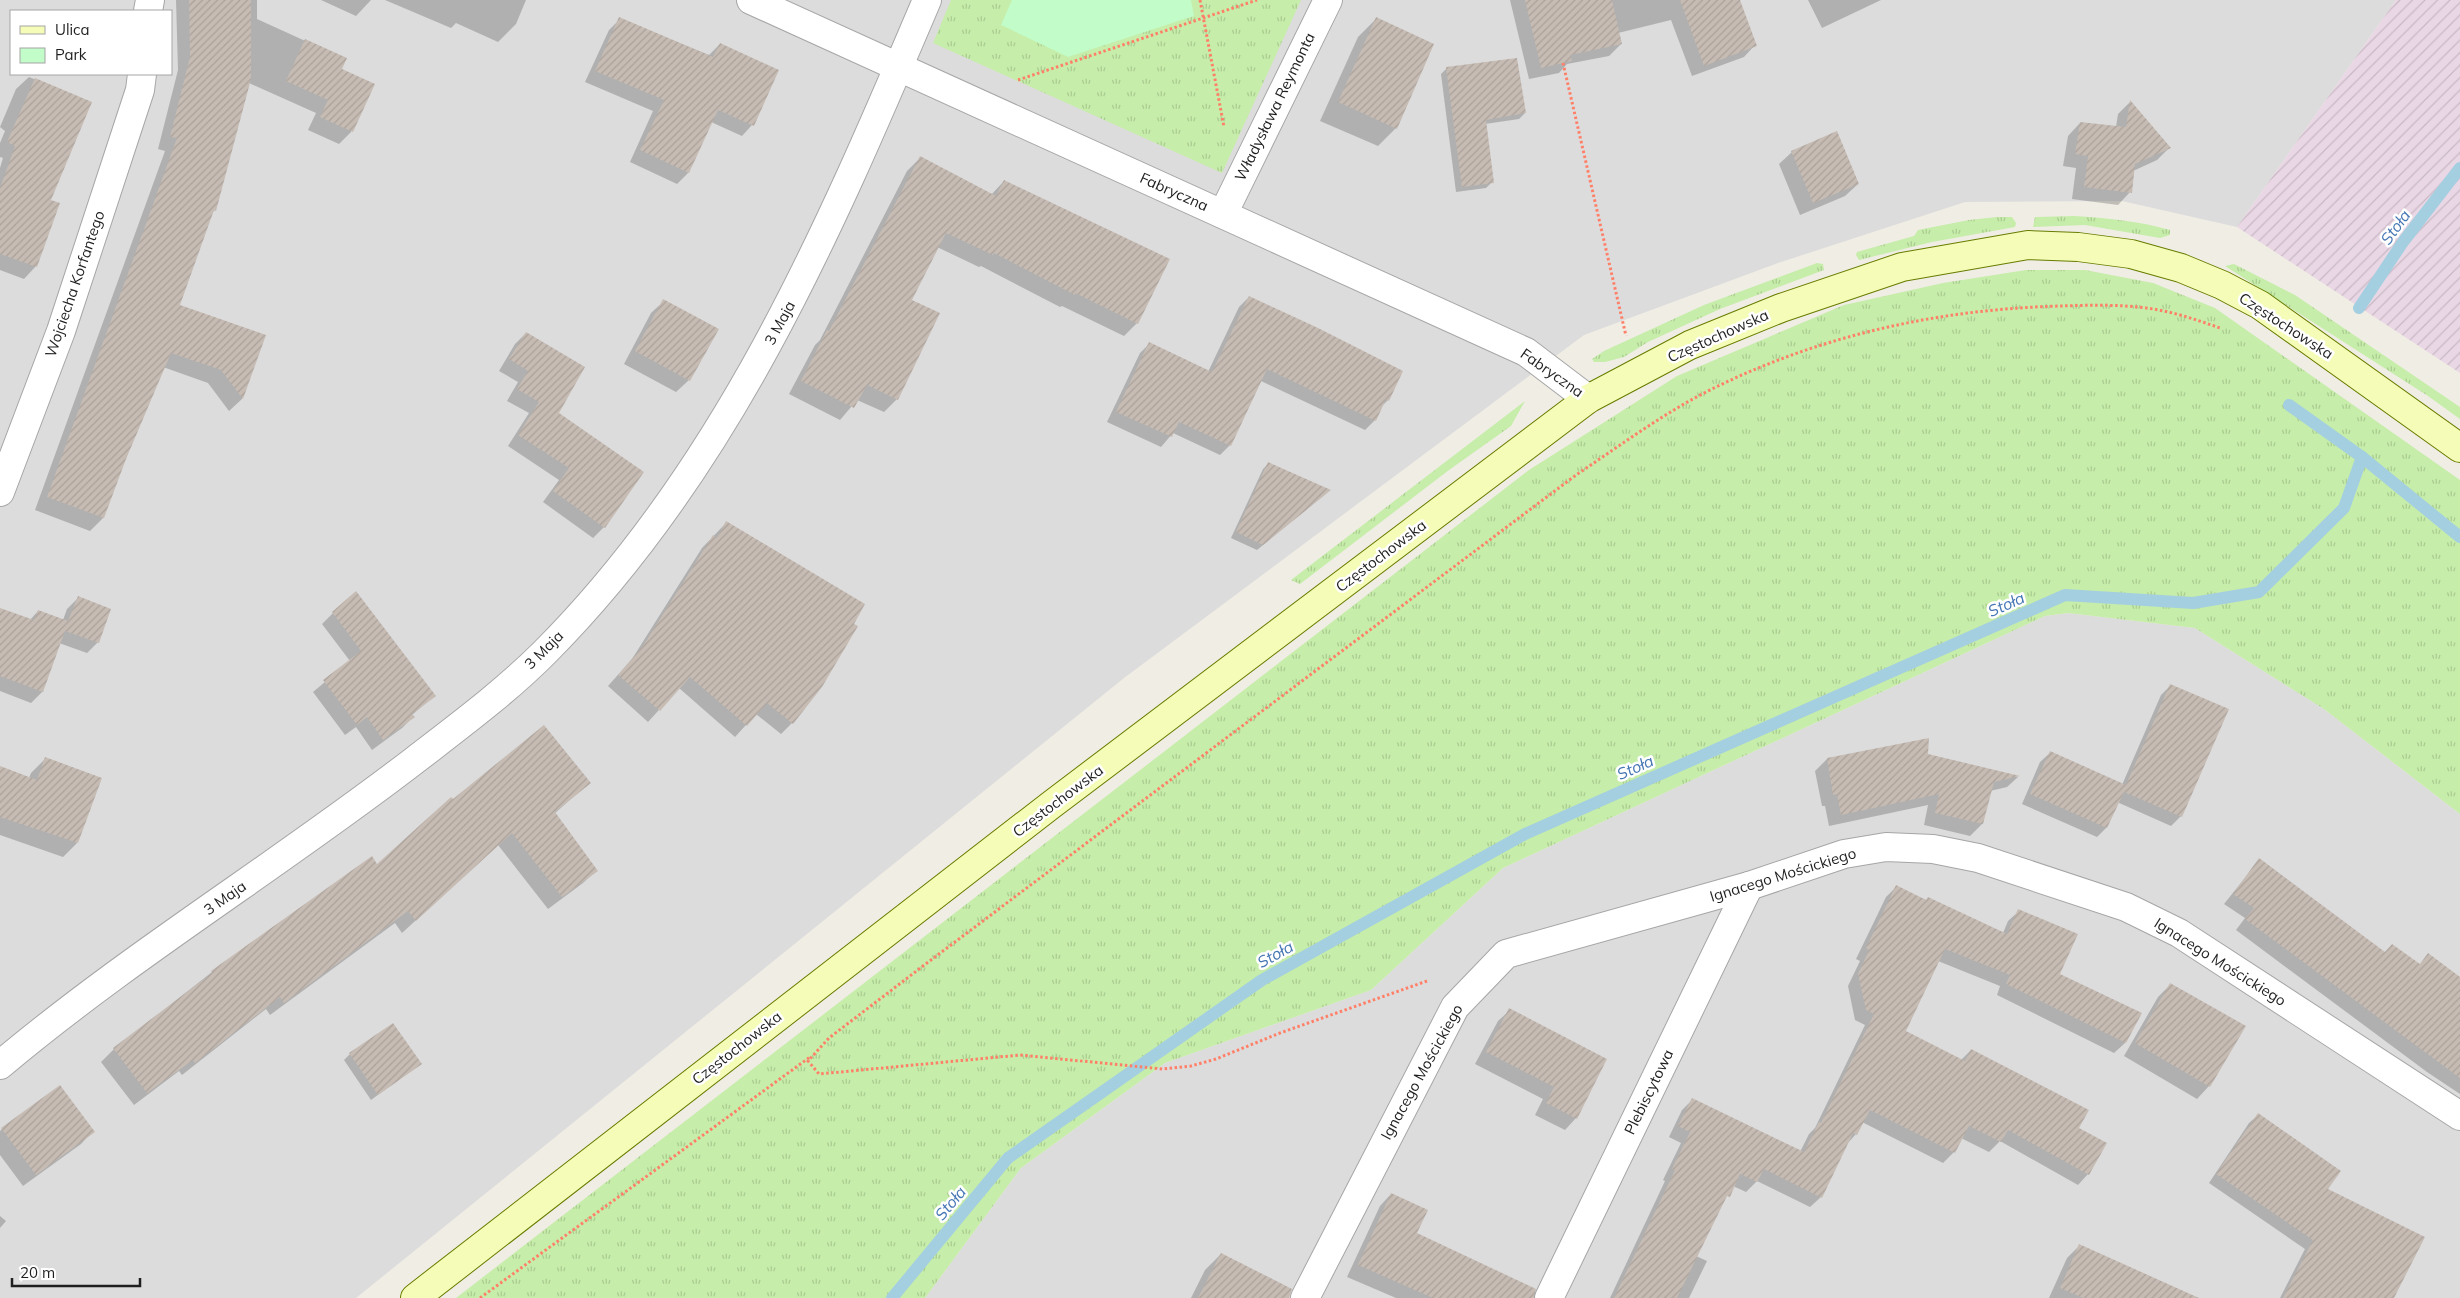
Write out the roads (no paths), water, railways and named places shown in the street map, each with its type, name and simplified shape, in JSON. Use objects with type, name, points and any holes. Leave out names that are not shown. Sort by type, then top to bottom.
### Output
[{"type":"street","name":"Fabryczna","points":[[751,0],[1526,352],[1588,399]]},
{"type":"street","name":"3 Maja","points":[[0,1065],[61,1014],[364,799],[464,721],[542,655],[614,576],[691,474],[756,369],[813,259],[927,0]]},
{"type":"street","name":"Władysława Reymonta","points":[[1222,214],[1328,0]]},
{"type":"street","name":"Wojciecha Korfantego","points":[[0,492],[61,331],[140,90],[142,75]]},
{"type":"street","name":"Częstochowska","points":[[415,1298],[1051,805],[1588,399],[1690,345],[1781,308],[1902,267],[2028,245],[2078,247],[2139,257],[2181,268],[2222,285],[2260,306],[2460,448]]},
{"type":"street","name":"Ignacego Mościckiego","points":[[1305,1298],[1455,1007],[1506,954],[1749,886],[1844,854],[1886,847],[1933,849],[1978,858],[2126,907],[2179,933],[2460,1116]]},
{"type":"street","name":"Plebiscytowa","points":[[1549,1298],[1749,886]]},
{"type":"waterway","name":"Stoła","points":[[2359,308],[2403,242],[2460,168]]},
{"type":"waterway","name":"Stoła","points":[[892,1298],[1008,1158],[1262,980],[1525,834],[2065,595],[2193,603],[2259,592],[2344,508],[2362,457],[2289,405]]},
{"type":"waterway","points":[[2362,457],[2460,537]]}]
